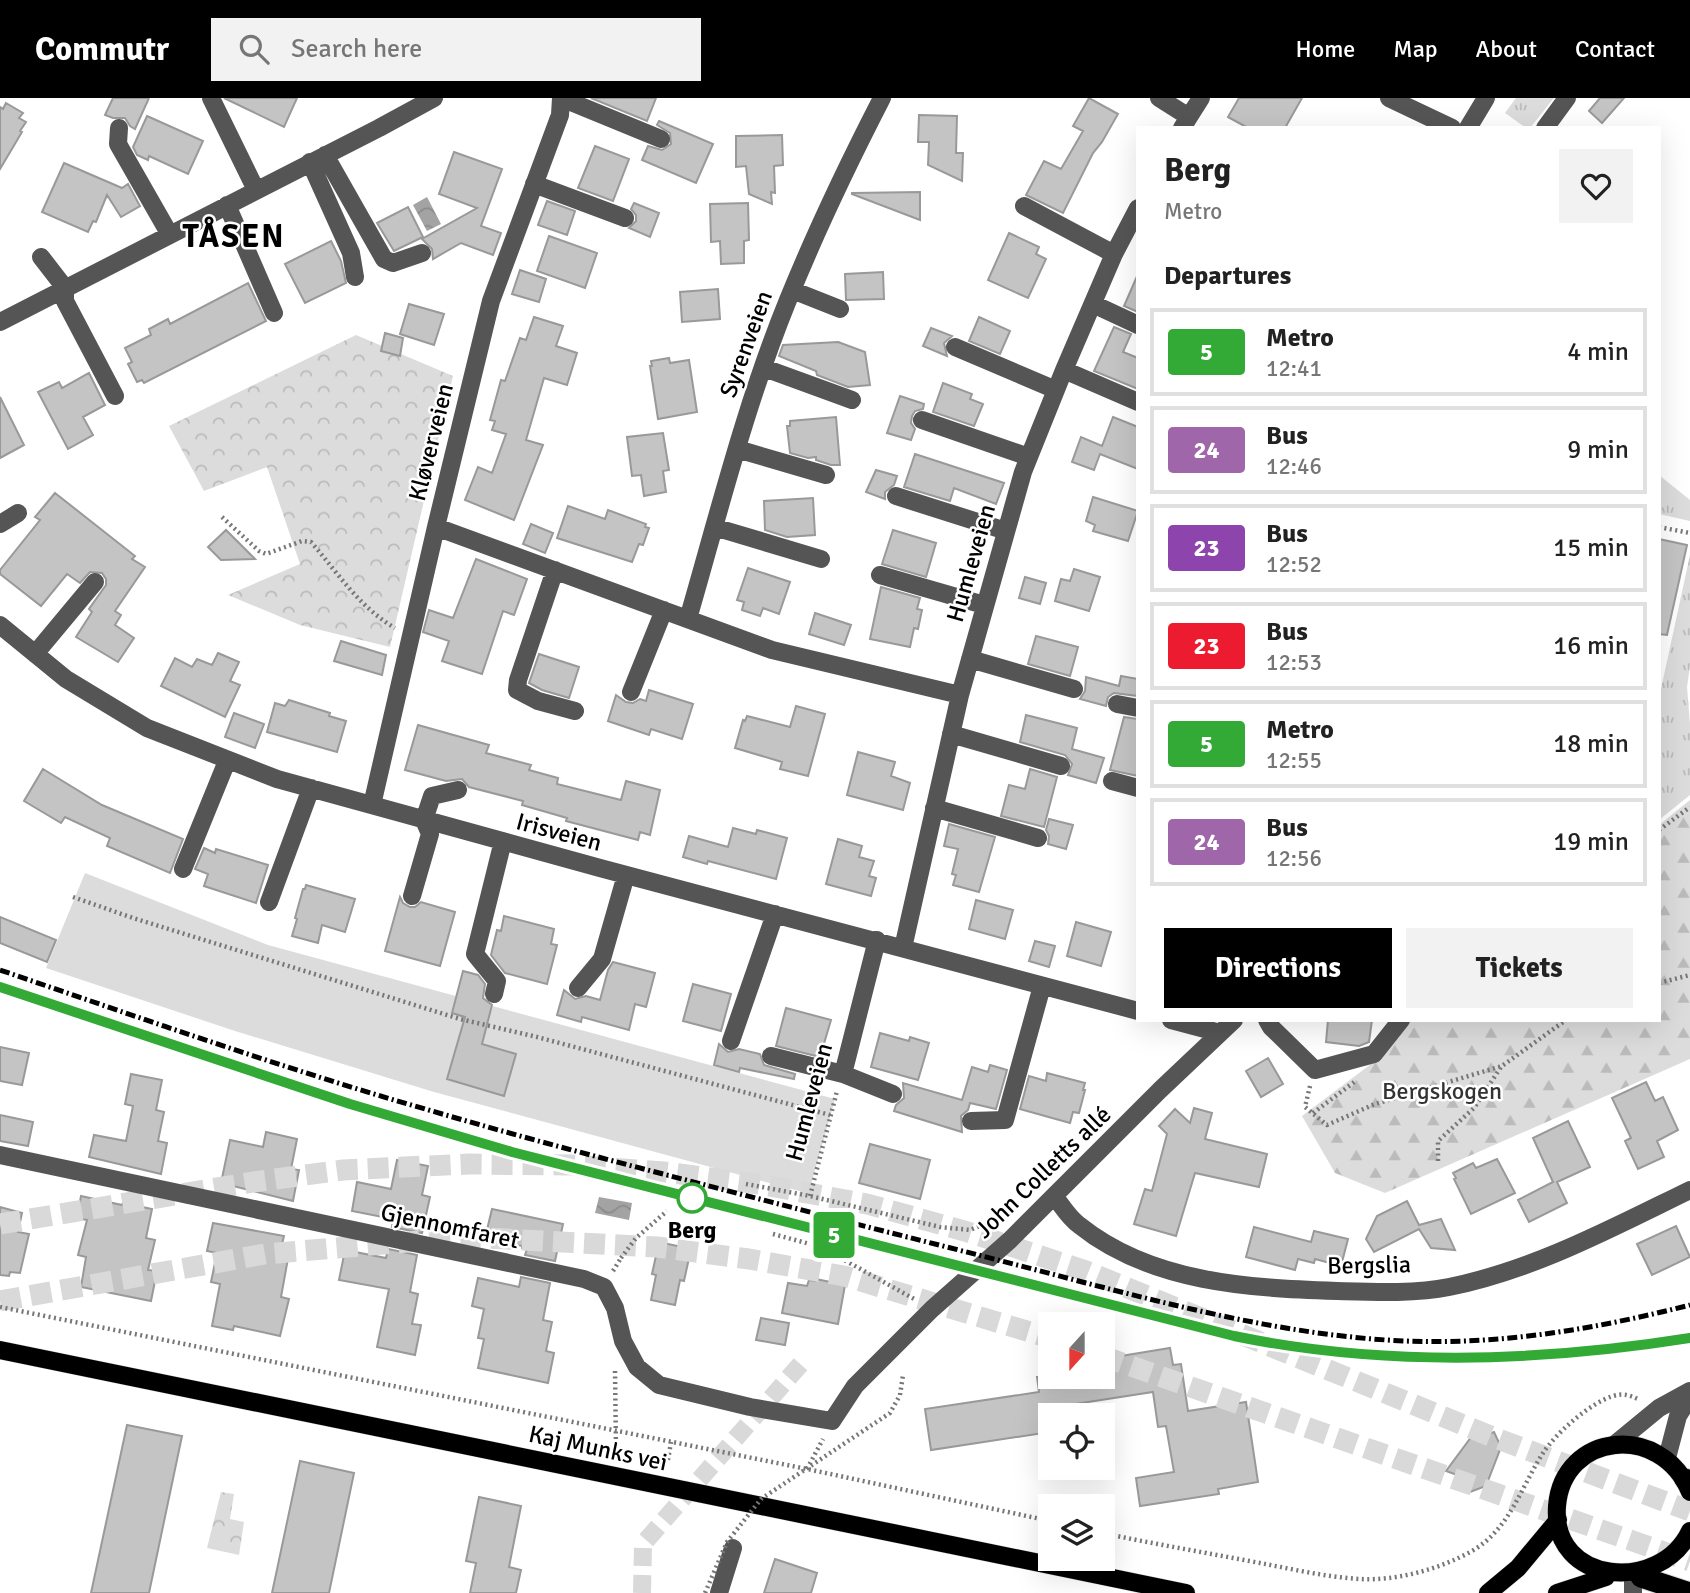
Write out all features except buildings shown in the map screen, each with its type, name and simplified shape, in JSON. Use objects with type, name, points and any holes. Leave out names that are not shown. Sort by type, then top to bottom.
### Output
[{"type":"highway","points":[[1636,1583],[1690,1593]]},
{"type":"main road","name":"Kaj Munks vei","points":[[0,1350],[1186,1593]]},
{"type":"main road","points":[[1688,1484],[1667,1458],[1642,1446],[1614,1445],[1596,1450],[1580,1461],[1568,1475],[1560,1492],[1558,1520],[1561,1535],[1573,1555],[1591,1570],[1605,1577],[1636,1583],[1666,1566],[1676,1556],[1690,1531]]},
{"type":"main road","points":[[1488,1593],[1518,1567],[1558,1520]]},
{"type":"main road","points":[[1557,1593],[1605,1577]]},
{"type":"street","points":[[211,98],[256,190]]},
{"type":"street","points":[[0,321],[434,98]]},
{"type":"street","points":[[561,98],[661,139]]},
{"type":"street","name":"Kløverveien","points":[[372,805],[491,301],[560,115],[561,98]]},
{"type":"street","name":"Syrenveien","points":[[688,619],[737,449],[792,290],[838,185],[882,98]]},
{"type":"street","points":[[1159,98],[1186,122],[1201,98]]},
{"type":"street","points":[[1389,98],[1448,126]]},
{"type":"street","points":[[1469,126],[1486,98]]},
{"type":"street","points":[[1546,126],[1567,98]]},
{"type":"street","points":[[119,128],[118,144],[170,235]]},
{"type":"street","points":[[318,159],[384,259],[393,263],[422,253]]},
{"type":"street","points":[[318,159],[317,174],[351,253],[355,277]]},
{"type":"street","points":[[534,184],[625,218]]},
{"type":"street","points":[[227,205],[274,313]]},
{"type":"street","points":[[1024,206],[1114,254]]},
{"type":"street","name":"Humleveien","points":[[903,948],[960,695],[1029,457],[1114,254],[1136,212]]},
{"type":"street","points":[[41,257],[65,288],[65,301],[116,396]]},
{"type":"street","points":[[792,290],[841,309]]},
{"type":"street","points":[[1093,304],[1136,324]]},
{"type":"street","points":[[956,347],[1056,390]]},
{"type":"street","points":[[764,368],[852,400]]},
{"type":"street","points":[[1064,370],[1136,401]]},
{"type":"street","points":[[922,420],[1029,457]]},
{"type":"street","points":[[737,449],[826,475]]},
{"type":"street","points":[[896,496],[1006,531]]},
{"type":"street","points":[[0,524],[18,513]]},
{"type":"street","points":[[436,527],[772,650],[960,695]]},
{"type":"street","points":[[714,527],[821,559]]},
{"type":"street","points":[[555,570],[517,690],[538,701],[575,711]]},
{"type":"street","points":[[880,575],[984,605]]},
{"type":"street","points":[[34,654],[95,582]]},
{"type":"street","points":[[631,692],[664,610]]},
{"type":"street","name":"Irisveien","points":[[3,635],[34,654],[66,679],[147,728],[227,761],[311,788],[626,876],[877,940],[1136,1010]]},
{"type":"street","points":[[970,659],[1074,690]]},
{"type":"street","points":[[1117,704],[1136,708]]},
{"type":"street","points":[[951,734],[1061,766]]},
{"type":"street","points":[[183,869],[227,761]]},
{"type":"street","points":[[1112,781],[1136,787]]},
{"type":"street","points":[[270,902],[311,788]]},
{"type":"street","points":[[412,896],[430,834],[424,820],[432,796],[458,790]]},
{"type":"street","points":[[934,808],[1038,838]]},
{"type":"street","points":[[494,994],[497,981],[475,954],[503,841]]},
{"type":"street","points":[[578,988],[602,959],[626,876]]},
{"type":"street","points":[[731,1041],[775,914]]},
{"type":"street","name":"Humleveien","points":[[843,1074],[877,940]]},
{"type":"street","points":[[971,1121],[1005,1121],[1042,986]]},
{"type":"street","points":[[1179,1022],[1220,1033]]},
{"type":"street","name":"John Colletts allé","points":[[832,1420],[855,1386],[932,1309],[1055,1197],[1232,1022]]},
{"type":"street","points":[[1269,1022],[1315,1070],[1374,1054],[1399,1022]]},
{"type":"street","points":[[771,1056],[843,1074],[893,1094]]},
{"type":"street","name":"Gjennomfaret","points":[[0,1155],[584,1279],[604,1287],[615,1308],[623,1340],[636,1367],[659,1385],[750,1407],[832,1420]]},
{"type":"street","name":"Bergslia","points":[[1055,1197],[1076,1224],[1095,1237],[1152,1266],[1206,1280],[1284,1289],[1373,1292],[1447,1287],[1534,1263],[1690,1190]]},
{"type":"street","points":[[1614,1445],[1659,1408],[1690,1394]]},
{"type":"street","points":[[1667,1458],[1678,1416],[1690,1394]]},
{"type":"street","points":[[719,1593],[733,1548]]},
{"type":"path","points":[[222,517],[259,551],[266,554],[302,541],[311,542],[355,597],[381,620],[410,638]]},
{"type":"path","points":[[1661,527],[1690,533]]},
{"type":"path","points":[[1661,829],[1690,807]]},
{"type":"path","points":[[73,897],[460,1019],[830,1115]]},
{"type":"path","points":[[1661,983],[1690,975]]},
{"type":"path","points":[[1315,1070],[1305,1107],[1327,1125],[1375,1104],[1502,1066],[1563,1022]]},
{"type":"path","points":[[1438,1161],[1438,1141],[1474,1108],[1502,1066]]},
{"type":"path","name":"Humleveien","points":[[810,1196],[843,1074]]},
{"type":"path","points":[[746,1184],[810,1196],[940,1227],[971,1230],[992,1221],[1014,1206]]},
{"type":"path","points":[[621,1258],[636,1238],[667,1211]]},
{"type":"path","points":[[773,1234],[821,1247],[932,1309]]},
{"type":"path","points":[[0,1307],[616,1430],[1038,1518]]},
{"type":"path","points":[[616,1449],[615,1363],[623,1340]]},
{"type":"path","points":[[705,1593],[727,1542],[761,1499],[890,1413],[900,1395],[903,1374]]},
{"type":"path","points":[[1115,1535],[1361,1579],[1404,1575],[1443,1564],[1474,1550],[1496,1531],[1514,1508],[1544,1452],[1563,1430],[1584,1413],[1612,1396],[1626,1394],[1643,1401]]},
{"type":"path","points":[[807,1469],[832,1420]]},
{"type":"path","points":[[668,1460],[671,1442]]},
{"type":"green space","points":[[1516,98],[1554,98],[1532,126],[1523,126],[1505,113]]},
{"type":"green space","points":[[356,335],[453,376],[390,647],[300,625],[228,595],[300,564],[267,467],[204,491],[169,426]]},
{"type":"green space","points":[[1661,477],[1690,500],[1690,521],[1661,514]]},
{"type":"green space","points":[[1690,555],[1690,666],[1687,687],[1690,795],[1661,818],[1661,689]]},
{"type":"green space","name":"Bergskogen","points":[[1690,800],[1690,1059],[1385,1193],[1335,1173],[1302,1116],[1371,1064],[1409,1022],[1661,1022],[1661,823]]},
{"type":"green space","points":[[85,873],[268,945],[835,1099],[810,1188],[799,1191],[434,1092],[235,1031],[46,968]]},
{"type":"green space","points":[[221,1492],[234,1494],[230,1519],[244,1522],[239,1555],[207,1548]]},
{"type":"water","points":[[427,197],[441,224],[427,231],[413,205]]},
{"type":"water","points":[[599,1197],[632,1203],[629,1220],[595,1213]]},
{"type":"tunnel","points":[[0,1224],[253,1182],[343,1170],[469,1164],[570,1165],[664,1172],[759,1184],[867,1204],[968,1232],[1086,1271],[1493,1437],[1690,1511]]},
{"type":"tunnel","points":[[0,1301],[265,1254],[467,1237],[657,1247],[749,1259],[844,1276],[1038,1334]]},
{"type":"tunnel","points":[[642,1593],[643,1544],[806,1358]]},
{"type":"tunnel","points":[[1115,1361],[1690,1561]]},
{"type":"railway","points":[[0,970],[265,1060],[478,1124],[1086,1283],[1283,1328],[1404,1341],[1512,1338],[1584,1328],[1690,1305]]},
{"type":"railway","points":[[0,987],[350,1104],[512,1152],[1234,1336],[1347,1353],[1462,1358],[1577,1353],[1690,1339]]},
{"type":"metro line","name":"5","points":[[0,987],[350,1104],[512,1152],[1140,1314],[1272,1344],[1312,1350],[1442,1358],[1562,1353],[1690,1338]]},
{"type":"place","name":"Berg","points":[[692,1198]]},
{"type":"district","name":"TÅSEN","points":[[234,236]]}]
